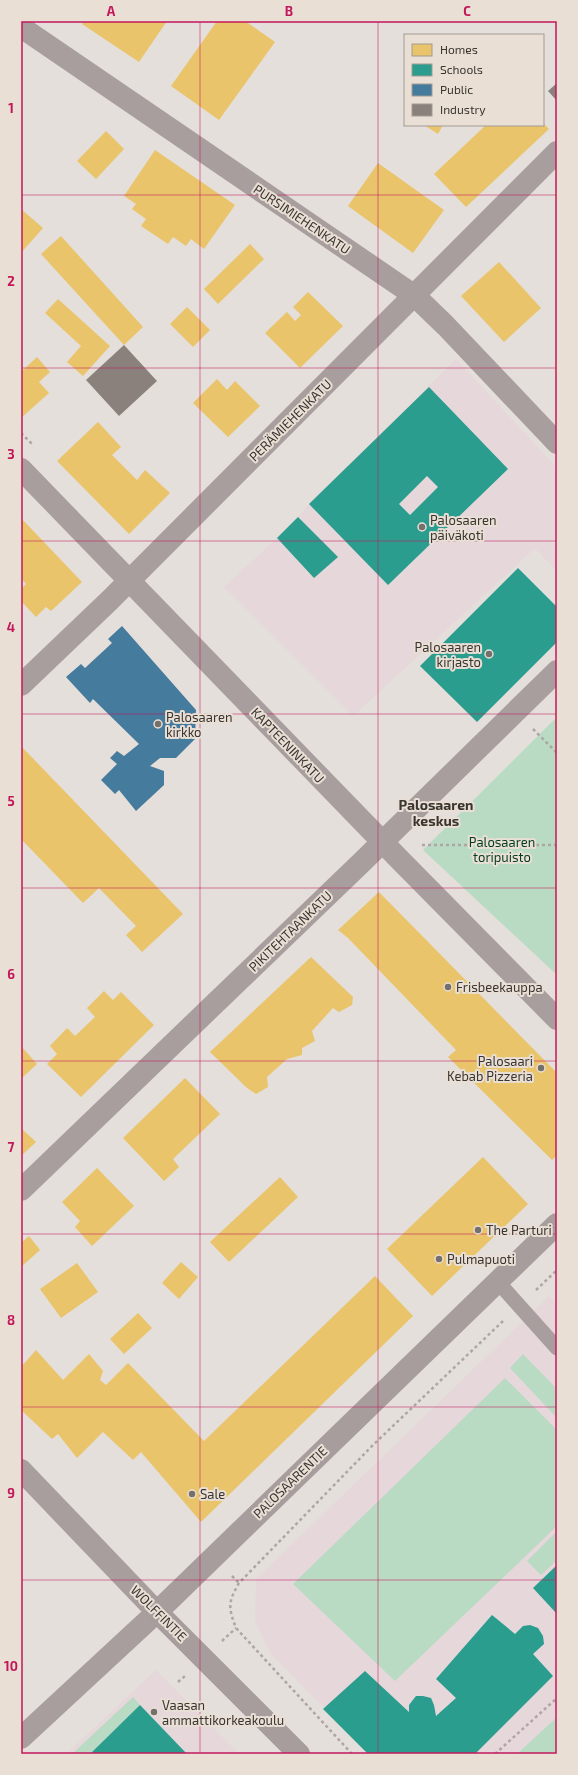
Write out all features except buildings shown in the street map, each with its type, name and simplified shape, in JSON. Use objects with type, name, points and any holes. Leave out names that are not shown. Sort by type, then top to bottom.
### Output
[{"type":"main road","name":"PALOSAARENTIE","points":[[157,1612],[557,1224]]},
{"type":"main road","name":"WOLFFINTIE","points":[[157,1612],[299,1754]]},
{"type":"street","name":"PURSIMIEHENKATU","points":[[21,27],[414,296],[446,326],[557,443]]},
{"type":"street","name":"PERÄMIEHENKATU","points":[[21,685],[129,581],[557,152]]},
{"type":"street","name":"KAPTEENINKATU","points":[[21,469],[382,842],[557,1019]]},
{"type":"street","name":"PIKITEHTAANKATU","points":[[21,1190],[557,671]]},
{"type":"street","name":"WOLFFINTIE","points":[[21,1470],[157,1612]]},
{"type":"street","name":"PALOSAARENTIE","points":[[21,1738],[157,1612]]},
{"type":"lane","points":[[498,1282],[557,1348]]},
{"type":"path","points":[[418,845],[557,845]]},
{"type":"path","points":[[352,1754],[236,1628],[230,1612],[231,1597],[239,1583],[373,1445],[557,1270]]},
{"type":"path","points":[[495,1754],[557,1698]]},
{"type":"shaded area","name":"Palosaaren päiväkoti","points":[[456,359],[557,468],[557,571],[535,548],[353,716],[224,587],[277,538],[309,504]]},
{"type":"shaded area","points":[[549,1296],[557,1305],[557,1754],[370,1754],[270,1653],[255,1621],[256,1579]]},
{"type":"shaded area","name":"Vaasan ammattikorkeakoulu","points":[[156,1670],[239,1754],[66,1754]]},
{"type":"green space","name":"Palosaaren toripuisto","points":[[557,717],[557,975],[423,850]]},
{"type":"green space","points":[[523,1354],[557,1389],[557,1418],[510,1368]]},
{"type":"green space","points":[[505,1378],[557,1430],[557,1526],[395,1681],[293,1584]]},
{"type":"green space","points":[[557,1531],[557,1564],[555,1562],[541,1575],[527,1561]]},
{"type":"green space","points":[[133,1697],[140,1705],[90,1754],[72,1754]]},
{"type":"green space","points":[[557,1717],[557,1754],[517,1754]]},
{"type":"place","name":"Palosaaren päiväkoti","points":[[422,527]]},
{"type":"place","name":"Palosaaren kirjasto","points":[[489,654]]},
{"type":"place","name":"Palosaaren kirkko","points":[[158,724]]},
{"type":"place","name":"Frisbeekauppa","points":[[448,987]]},
{"type":"place","name":"Palosaari Kebab Pizzeria","points":[[541,1068]]},
{"type":"place","name":"The Parturi","points":[[478,1230]]},
{"type":"place","name":"Pulmapuoti","points":[[439,1259]]},
{"type":"place","name":"Sale","points":[[192,1494]]},
{"type":"place","name":"Vaasan ammattikorkeakoulu","points":[[154,1712]]},
{"type":"district","name":"Palosaaren keskus","points":[[436,814]]}]
